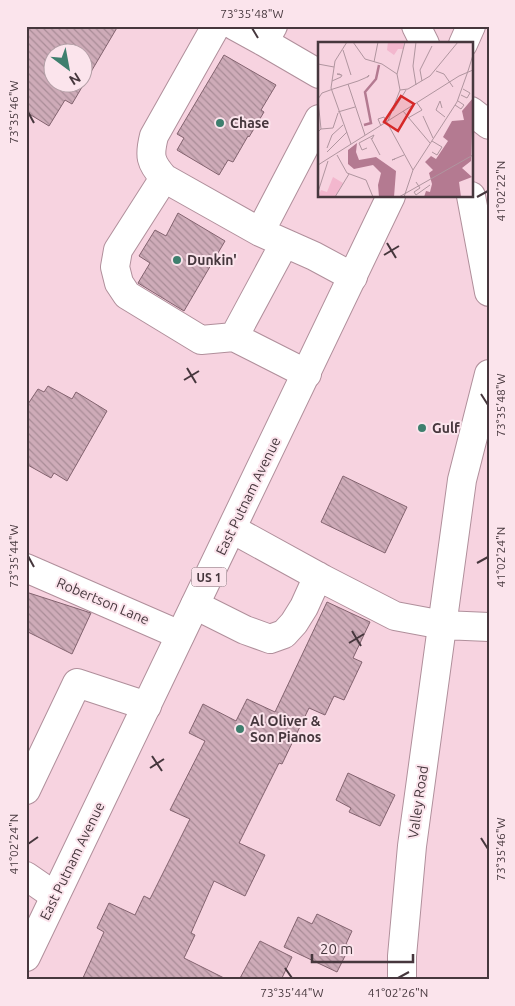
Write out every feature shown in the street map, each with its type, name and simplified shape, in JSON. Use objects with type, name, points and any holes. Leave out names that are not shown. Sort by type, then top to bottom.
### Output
[{"type":"main road","points":[[216,26],[154,136],[150,152],[155,168],[164,178],[260,232],[353,276]]},
{"type":"main road","points":[[235,26],[269,34],[318,73]]},
{"type":"main road","points":[[416,26],[424,42]]},
{"type":"main road","points":[[464,42],[471,26]]},
{"type":"main road","points":[[472,111],[489,125]]},
{"type":"main road","points":[[260,232],[318,121]]},
{"type":"main road","points":[[164,178],[118,250],[115,267],[119,284],[127,295],[201,340],[234,338],[307,374]]},
{"type":"main road","name":"East Putnam Avenue","points":[[26,957],[390,198]]},
{"type":"main road","points":[[471,198],[489,292]]},
{"type":"main road","points":[[234,338],[284,244]]},
{"type":"main road","name":"Valley Road","points":[[402,980],[412,846],[462,480],[489,374]]},
{"type":"main road","points":[[232,529],[395,616],[443,625],[489,627]]},
{"type":"main road","name":"Robertson Lane","points":[[26,568],[180,635]]},
{"type":"main road","points":[[195,605],[245,630],[270,638],[284,634],[294,623],[318,576]]},
{"type":"main road","points":[[26,790],[77,683],[147,706]]},
{"type":"main road","points":[[26,876],[56,896]]},
{"type":"building","points":[[26,26],[118,26],[92,70],[92,42],[42,42],[42,92],[79,92],[72,104],[65,100],[49,126],[26,112]]},
{"type":"building","name":"Chase","points":[[224,55],[276,85],[261,110],[264,112],[249,137],[233,162],[228,160],[219,175],[177,150],[184,138],[177,134]]},
{"type":"building","points":[[178,213],[225,241],[184,311],[138,283],[150,263],[139,256],[155,230],[166,236]]},
{"type":"building","points":[[48,386],[72,399],[76,392],[107,411],[67,481],[54,473],[51,478],[26,464],[26,407],[38,389],[44,392]]},
{"type":"building","points":[[343,476],[407,507],[385,553],[321,522]]},
{"type":"building","points":[[26,592],[91,613],[72,654],[26,631]]},
{"type":"building","points":[[327,602],[370,622],[353,658],[362,662],[344,700],[334,696],[325,715],[309,708],[282,764],[279,763],[239,843],[265,855],[245,896],[214,881],[191,933],[195,935],[184,958],[228,980],[82,980],[104,932],[97,928],[109,903],[135,915],[144,896],[150,899],[190,819],[170,810],[205,741],[189,733],[203,704],[236,721],[247,699],[275,712]]},
{"type":"building","points":[[348,773],[395,795],[380,826],[349,812],[351,808],[336,800]]},
{"type":"building","points":[[317,914],[352,931],[346,944],[350,946],[337,972],[284,947],[298,917],[312,924]]},
{"type":"building","points":[[260,941],[292,957],[281,980],[239,980]]},
{"type":"place","name":"Chase","points":[[220,123]]},
{"type":"place","name":"Dunkin'","points":[[177,260]]},
{"type":"place","name":"Gulf","points":[[422,428]]},
{"type":"place","name":"Al Oliver & Son Pianos","points":[[240,729]]}]
